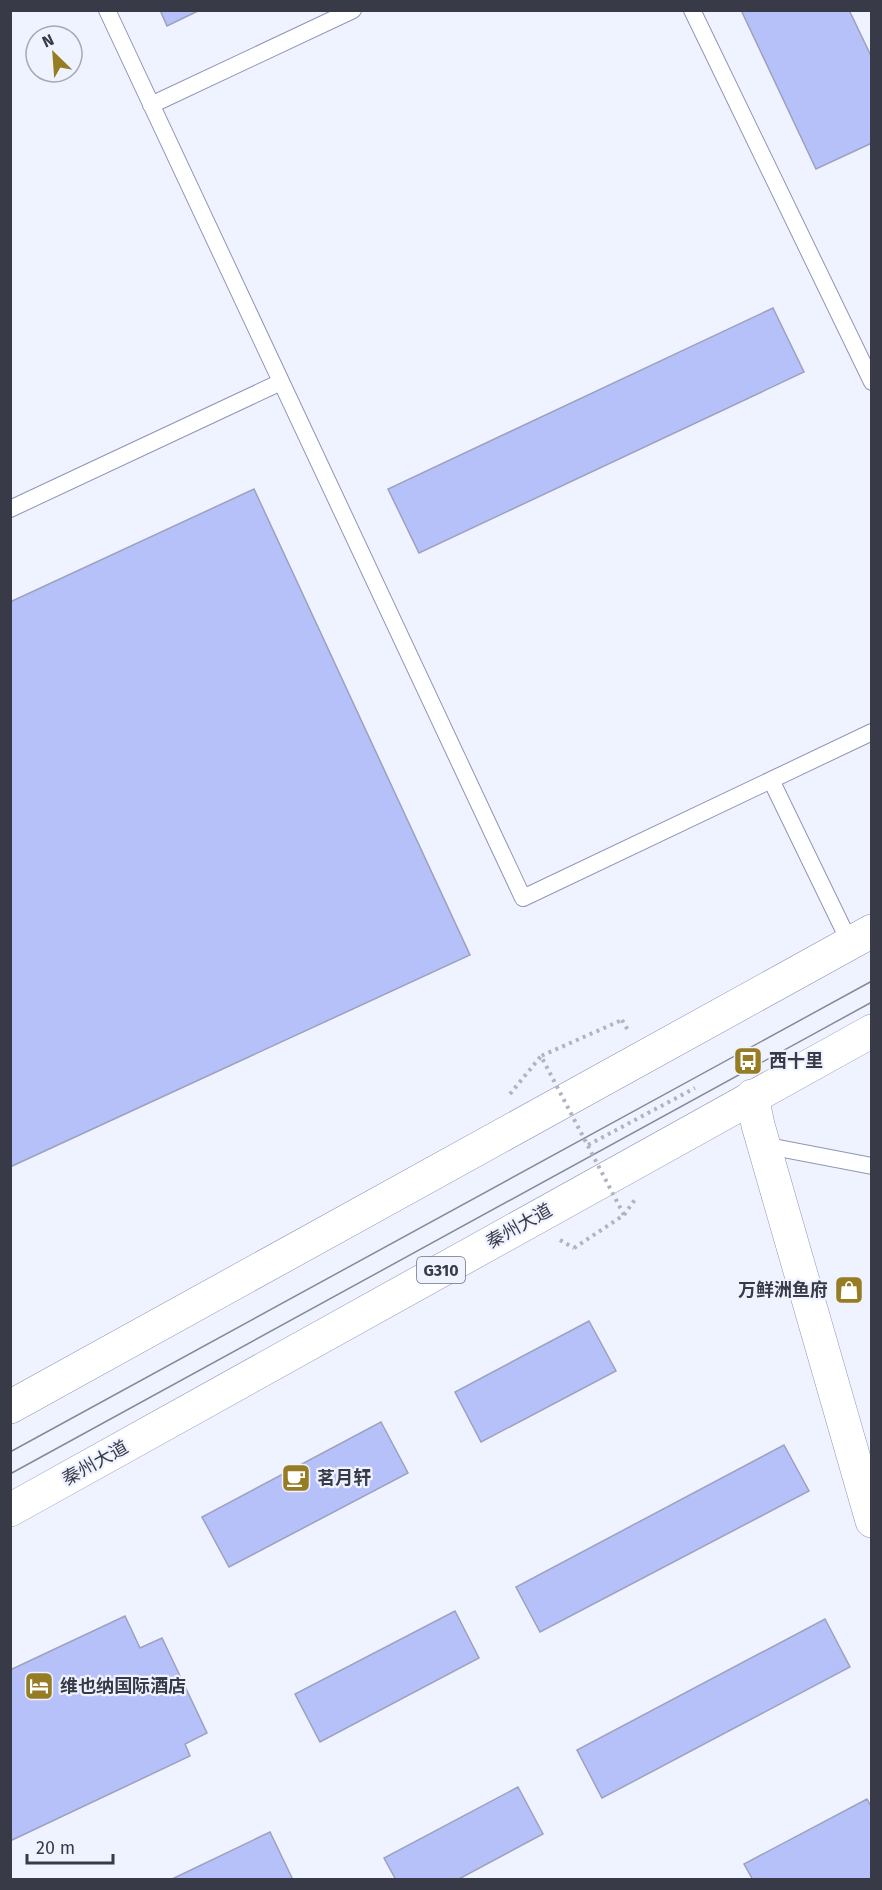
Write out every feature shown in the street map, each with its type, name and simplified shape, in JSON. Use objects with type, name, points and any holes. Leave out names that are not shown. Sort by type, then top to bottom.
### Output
[{"type":"main road","points":[[10,1407],[861,937]]},
{"type":"main road","name":"秦州大道","points":[[10,1510],[872,1031]]},
{"type":"main road","points":[[752,1096],[763,1145],[872,1521]]},
{"type":"lane","points":[[107,10],[523,898],[872,732]]},
{"type":"lane","points":[[151,105],[353,10]]},
{"type":"lane","points":[[692,10],[872,382]]},
{"type":"lane","points":[[10,509],[281,382]]},
{"type":"lane","points":[[771,780],[861,937]]},
{"type":"lane","points":[[763,1145],[872,1166]]},
{"type":"path","points":[[574,1248],[624,1215],[541,1056],[622,1020]]},
{"type":"path","points":[[588,1145],[696,1088]]},
{"type":"building","points":[[160,10],[200,10],[167,26]]},
{"type":"building","points":[[741,10],[849,10],[872,58],[872,143],[816,169]]},
{"type":"building","points":[[773,308],[804,372],[419,553],[388,489]]},
{"type":"building","points":[[254,489],[470,955],[10,1167],[10,602]]},
{"type":"building","points":[[589,1321],[616,1371],[481,1442],[455,1392]]},
{"type":"building","points":[[381,1422],[408,1473],[229,1567],[202,1517]]},
{"type":"building","points":[[784,1445],[809,1491],[540,1632],[516,1587]]},
{"type":"building","points":[[455,1611],[479,1658],[320,1742],[295,1694]]},
{"type":"building","points":[[125,1616],[140,1648],[162,1638],[207,1733],[185,1744],[190,1756],[10,1841],[10,1670]]},
{"type":"building","points":[[825,1619],[850,1667],[602,1798],[577,1750]]},
{"type":"building","points":[[518,1787],[543,1834],[457,1880],[396,1880],[384,1858]]},
{"type":"building","points":[[867,1799],[872,1808],[872,1880],[753,1880],[744,1864]]},
{"type":"building","points":[[270,1832],[293,1880],[170,1880]]},
{"type":"tram line","points":[[10,1452],[872,981]]},
{"type":"tram line","points":[[10,1474],[872,1002]]},
{"type":"place","name":"西十里","points":[[748,1061]]},
{"type":"place","name":"万鲜洲鱼府","points":[[849,1290]]},
{"type":"place","name":"茗月轩","points":[[296,1478]]},
{"type":"place","name":"维也纳国际酒店","points":[[39,1686]]}]
